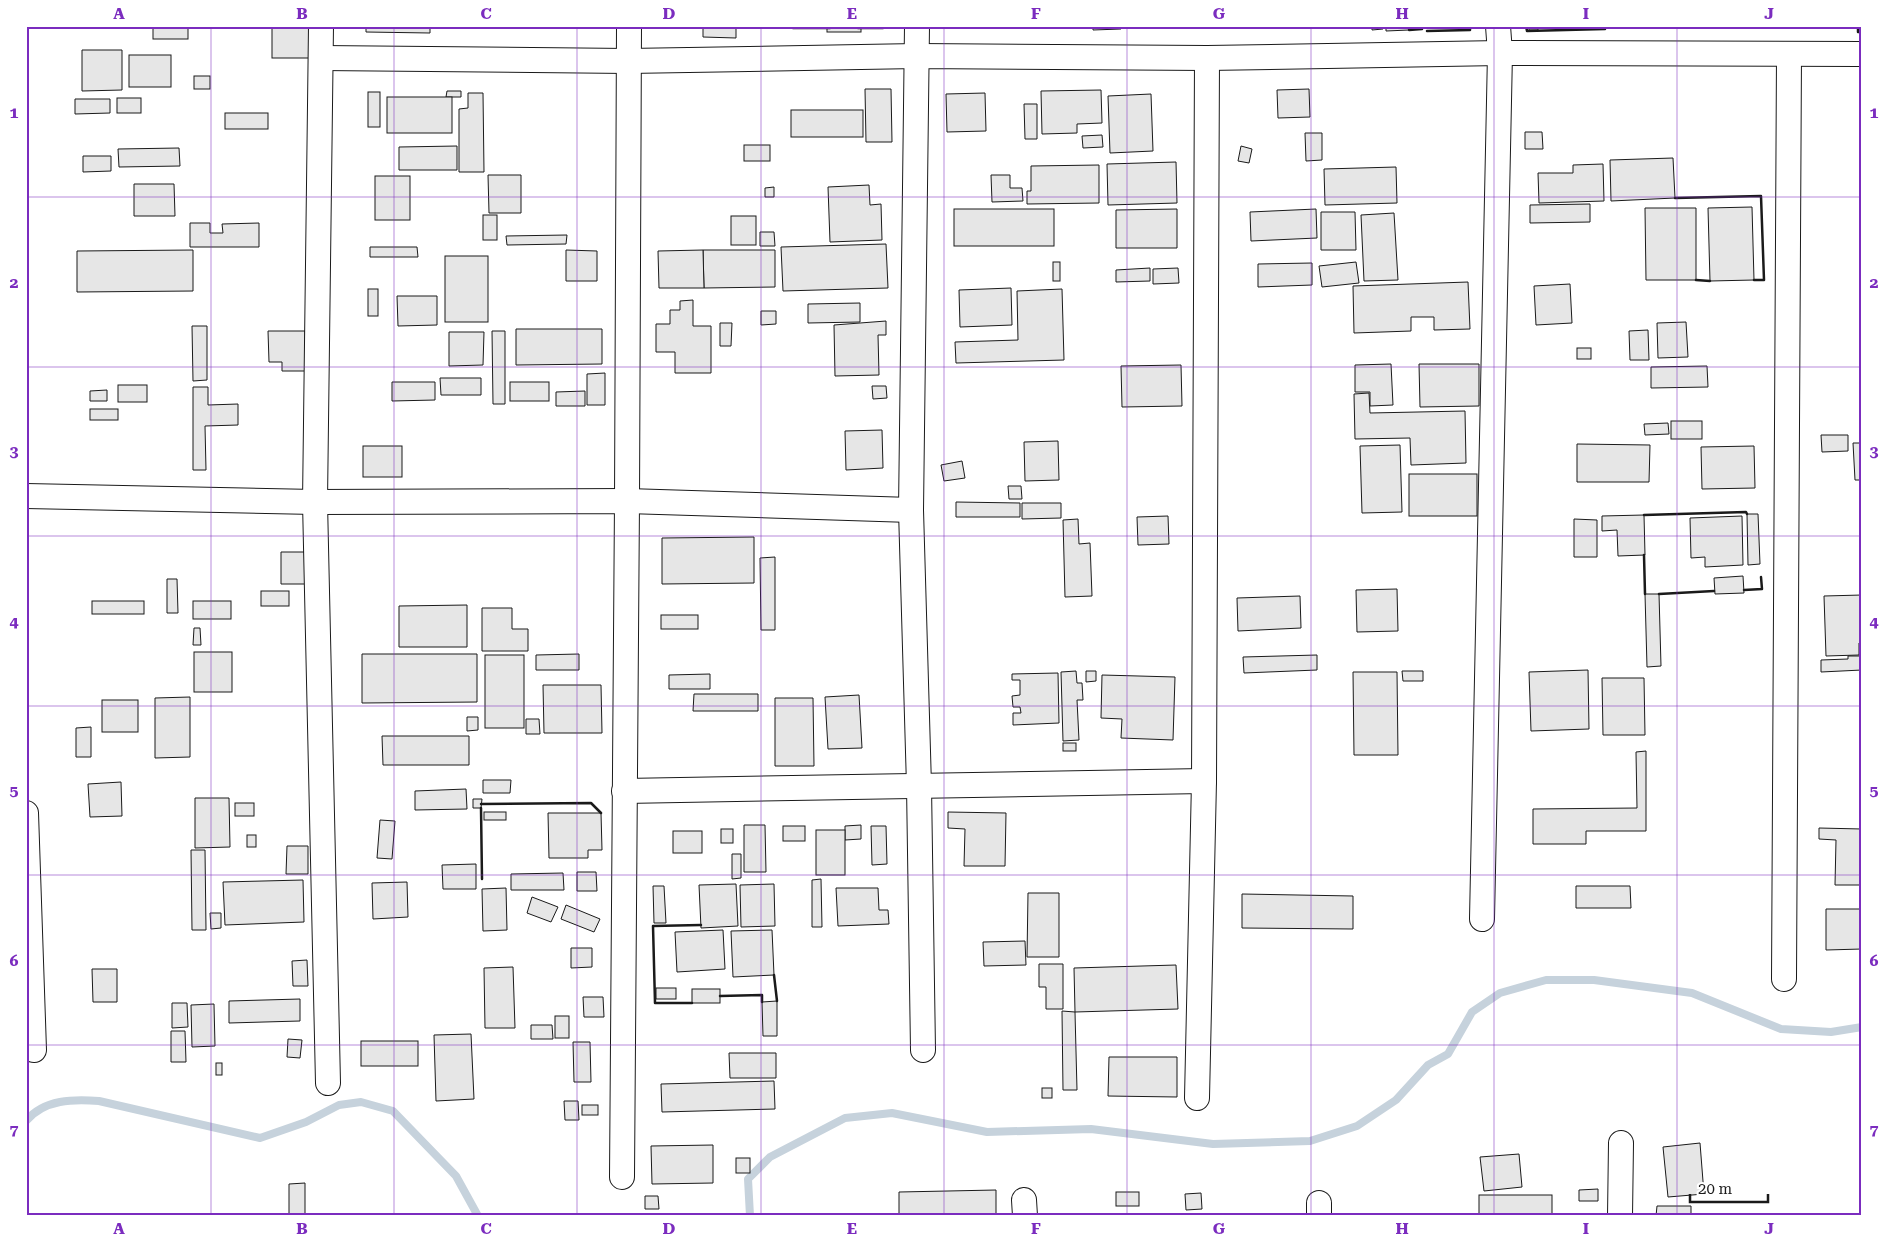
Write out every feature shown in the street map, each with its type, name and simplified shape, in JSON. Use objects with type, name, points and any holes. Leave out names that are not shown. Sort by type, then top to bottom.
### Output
[{"type":"street","points":[[320,26],[315,502],[328,1083]]},
{"type":"street","points":[[622,1177],[628,501],[629,26]]},
{"type":"street","points":[[917,26],[911,510],[919,786],[923,1050]]},
{"type":"street","points":[[1482,919],[1500,53],[1498,26]]},
{"type":"street","points":[[321,58],[628,61],[916,56],[1207,58],[1500,53],[1862,54]]},
{"type":"street","points":[[1784,979],[1789,55]]},
{"type":"street","points":[[1197,1098],[1204,781],[1207,58]]},
{"type":"street","points":[[26,496],[315,502],[628,501],[911,510]]},
{"type":"street","points":[[624,791],[1204,781]]},
{"type":"street","points":[[26,813],[34,1050]]},
{"type":"street","points":[[1620,1143],[1620,1216]]},
{"type":"building","points":[[153,26],[188,26],[188,39],[153,39]]},
{"type":"building","points":[[272,26],[309,26],[309,58],[272,58]]},
{"type":"building","points":[[366,26],[430,26],[430,33],[366,32]]},
{"type":"building","points":[[703,26],[736,26],[736,38],[703,37]]},
{"type":"building","points":[[827,26],[861,26],[861,32],[827,32]]},
{"type":"building","points":[[1093,26],[1121,26],[1121,29],[1093,30]]},
{"type":"building","points":[[1133,26],[1174,26],[1174,27],[1133,28]]},
{"type":"building","points":[[1372,26],[1382,26],[1383,29],[1372,30]]},
{"type":"building","points":[[1386,26],[1409,26],[1409,30],[1386,31]]},
{"type":"building","points":[[1529,26],[1538,26],[1538,30],[1529,30]]},
{"type":"building","points":[[82,50],[122,50],[122,90],[82,91]]},
{"type":"building","points":[[129,55],[171,55],[171,87],[129,87]]},
{"type":"building","points":[[194,76],[210,76],[210,89],[194,89]]},
{"type":"building","points":[[865,89],[891,89],[892,142],[866,142]]},
{"type":"building","points":[[1309,89],[1310,117],[1278,118],[1277,90]]},
{"type":"building","points":[[1101,90],[1102,123],[1077,124],[1077,133],[1042,134],[1041,91]]},
{"type":"building","points":[[447,91],[461,91],[461,97],[446,97]]},
{"type":"building","points":[[368,92],[380,92],[380,127],[368,127]]},
{"type":"building","points":[[468,93],[483,93],[484,172],[459,172],[459,109],[468,108]]},
{"type":"building","points":[[985,93],[986,131],[947,132],[946,94]]},
{"type":"building","points":[[1151,94],[1153,151],[1110,153],[1108,96]]},
{"type":"building","points":[[387,97],[452,97],[452,133],[387,133]]},
{"type":"building","points":[[117,98],[141,98],[141,113],[117,113]]},
{"type":"building","points":[[75,99],[110,99],[110,113],[75,114]]},
{"type":"building","points":[[1024,104],[1037,104],[1037,139],[1025,139]]},
{"type":"building","points":[[791,110],[863,110],[863,137],[791,137]]},
{"type":"building","points":[[225,113],[268,113],[268,129],[225,129]]},
{"type":"building","points":[[1525,132],[1542,132],[1543,149],[1525,149]]},
{"type":"building","points":[[1305,133],[1322,133],[1322,160],[1306,161]]},
{"type":"building","points":[[1102,135],[1103,147],[1083,148],[1082,136]]},
{"type":"building","points":[[744,145],[770,145],[770,161],[744,161]]},
{"type":"building","points":[[457,146],[457,170],[399,170],[399,147]]},
{"type":"building","points":[[1241,146],[1252,149],[1249,163],[1238,161]]},
{"type":"building","points":[[179,148],[180,166],[119,167],[118,149]]},
{"type":"building","points":[[83,156],[111,156],[111,171],[83,172]]},
{"type":"building","points":[[1673,158],[1675,198],[1611,201],[1610,160]]},
{"type":"building","points":[[1176,162],[1177,203],[1108,205],[1107,164]]},
{"type":"building","points":[[1603,164],[1604,201],[1539,203],[1538,173],[1573,173],[1573,165]]},
{"type":"building","points":[[1099,165],[1099,203],[1027,204],[1027,191],[1031,191],[1031,166]]},
{"type":"building","points":[[1396,167],[1397,203],[1325,205],[1324,169]]},
{"type":"building","points":[[488,175],[521,175],[521,213],[489,213]]},
{"type":"building","points":[[991,175],[1010,175],[1010,188],[1022,188],[1023,201],[992,202]]},
{"type":"building","points":[[375,176],[410,176],[410,220],[375,220]]},
{"type":"building","points":[[134,184],[174,184],[175,216],[134,216]]},
{"type":"building","points":[[869,185],[870,205],[881,204],[882,240],[830,242],[828,187]]},
{"type":"building","points":[[774,187],[774,197],[765,197],[765,188]]},
{"type":"building","points":[[1590,204],[1590,222],[1530,223],[1530,205]]},
{"type":"building","points":[[1752,207],[1754,280],[1710,281],[1708,208]]},
{"type":"building","points":[[1645,208],[1696,208],[1696,280],[1646,280]]},
{"type":"building","points":[[954,209],[1054,209],[1054,246],[954,246]]},
{"type":"building","points":[[1177,209],[1177,248],[1116,248],[1116,210]]},
{"type":"building","points":[[1316,209],[1317,238],[1251,241],[1250,212]]},
{"type":"building","points":[[1321,212],[1355,212],[1356,250],[1321,250]]},
{"type":"building","points":[[1394,213],[1398,280],[1364,281],[1361,215]]},
{"type":"building","points":[[483,215],[497,215],[497,240],[483,240]]},
{"type":"building","points":[[731,216],[756,216],[756,245],[731,245]]},
{"type":"building","points":[[190,223],[210,223],[210,233],[223,233],[222,224],[259,223],[259,247],[190,247]]},
{"type":"building","points":[[760,232],[774,232],[775,246],[760,246]]},
{"type":"building","points":[[567,235],[566,244],[507,245],[506,236]]},
{"type":"building","points":[[886,244],[888,288],[783,291],[781,247]]},
{"type":"building","points":[[370,247],[417,247],[418,257],[370,257]]},
{"type":"building","points":[[193,250],[193,291],[77,292],[77,251]]},
{"type":"building","points":[[566,250],[597,251],[597,281],[566,281]]},
{"type":"building","points":[[703,250],[775,250],[775,287],[704,288]]},
{"type":"building","points":[[703,250],[704,288],[659,288],[658,251]]},
{"type":"building","points":[[445,256],[488,256],[488,322],[445,322]]},
{"type":"building","points":[[1053,262],[1060,262],[1060,281],[1053,281]]},
{"type":"building","points":[[1356,262],[1359,283],[1322,287],[1319,266]]},
{"type":"building","points":[[1312,263],[1312,285],[1258,287],[1258,264]]},
{"type":"building","points":[[1150,268],[1150,281],[1116,282],[1116,270]]},
{"type":"building","points":[[1178,268],[1179,283],[1153,284],[1153,269]]},
{"type":"building","points":[[1468,282],[1470,329],[1434,330],[1434,317],[1411,317],[1411,331],[1354,333],[1353,286]]},
{"type":"building","points":[[1570,284],[1572,323],[1536,325],[1534,286]]},
{"type":"building","points":[[1011,288],[1012,325],[960,327],[959,290]]},
{"type":"building","points":[[368,289],[378,289],[378,316],[368,316]]},
{"type":"building","points":[[1062,289],[1064,360],[956,363],[955,342],[1018,340],[1017,291]]},
{"type":"building","points":[[397,296],[437,296],[437,325],[398,326]]},
{"type":"building","points":[[693,300],[693,326],[711,326],[711,373],[675,373],[675,352],[656,352],[656,324],[670,324],[670,310],[680,310],[680,301]]},
{"type":"building","points":[[860,303],[860,322],[808,323],[808,304]]},
{"type":"building","points":[[761,311],[776,311],[776,324],[761,325]]},
{"type":"building","points":[[886,321],[886,335],[878,335],[879,375],[835,376],[834,325]]},
{"type":"building","points":[[1686,322],[1688,357],[1658,358],[1657,323]]},
{"type":"building","points":[[720,323],[732,323],[731,346],[720,346]]},
{"type":"building","points":[[192,326],[207,326],[207,380],[193,381]]},
{"type":"building","points":[[516,329],[602,329],[602,364],[516,365]]},
{"type":"building","points":[[1648,330],[1649,360],[1630,360],[1629,331]]},
{"type":"building","points":[[268,331],[305,331],[306,371],[282,371],[282,362],[269,362]]},
{"type":"building","points":[[492,331],[505,331],[505,404],[493,404]]},
{"type":"building","points":[[449,332],[484,332],[483,365],[449,366]]},
{"type":"building","points":[[1577,348],[1591,348],[1591,359],[1577,359]]},
{"type":"building","points":[[1391,364],[1393,405],[1370,406],[1370,392],[1355,392],[1355,365]]},
{"type":"building","points":[[1419,364],[1479,364],[1479,406],[1420,407]]},
{"type":"building","points":[[1181,365],[1182,406],[1122,407],[1121,366]]},
{"type":"building","points":[[1707,366],[1708,387],[1651,388],[1651,367]]},
{"type":"building","points":[[605,373],[605,405],[587,405],[587,374]]},
{"type":"building","points":[[440,378],[481,378],[481,395],[441,395]]},
{"type":"building","points":[[392,382],[435,382],[435,400],[392,401]]},
{"type":"building","points":[[510,382],[549,382],[549,401],[510,401]]},
{"type":"building","points":[[118,385],[147,385],[147,402],[118,402]]},
{"type":"building","points":[[872,386],[886,386],[887,398],[873,399]]},
{"type":"building","points":[[193,387],[208,387],[208,405],[238,404],[238,425],[205,426],[206,470],[193,470]]},
{"type":"building","points":[[107,390],[107,401],[90,401],[90,391]]},
{"type":"building","points":[[585,391],[585,406],[556,406],[556,392]]},
{"type":"building","points":[[1369,393],[1370,413],[1465,411],[1466,463],[1411,465],[1410,438],[1355,439],[1354,394]]},
{"type":"building","points":[[90,409],[118,409],[118,420],[90,420]]},
{"type":"building","points":[[1671,421],[1702,421],[1702,439],[1671,439]]},
{"type":"building","points":[[1668,423],[1669,434],[1645,435],[1644,424]]},
{"type":"building","points":[[882,430],[883,468],[846,470],[845,431]]},
{"type":"building","points":[[1821,435],[1848,435],[1848,451],[1822,452]]},
{"type":"building","points":[[1058,441],[1059,480],[1025,481],[1024,442]]},
{"type":"building","points":[[1853,443],[1862,443],[1862,480],[1855,480]]},
{"type":"building","points":[[1577,444],[1650,445],[1649,482],[1577,482]]},
{"type":"building","points":[[1400,445],[1402,512],[1362,513],[1360,446]]},
{"type":"building","points":[[363,446],[402,446],[402,477],[363,477]]},
{"type":"building","points":[[1754,446],[1755,488],[1702,489],[1701,447]]},
{"type":"building","points":[[962,461],[965,478],[944,481],[941,465]]},
{"type":"building","points":[[1409,474],[1477,474],[1477,516],[1409,516]]},
{"type":"building","points":[[1008,486],[1021,486],[1022,499],[1009,499]]},
{"type":"building","points":[[956,502],[1020,503],[1020,517],[956,517]]},
{"type":"building","points":[[1022,503],[1061,503],[1061,518],[1022,519]]},
{"type":"building","points":[[1747,514],[1758,514],[1760,564],[1748,565]]},
{"type":"building","points":[[1644,515],[1645,555],[1618,556],[1617,530],[1602,531],[1602,516]]},
{"type":"building","points":[[1168,516],[1169,544],[1138,545],[1137,517]]},
{"type":"building","points":[[1742,516],[1743,565],[1705,567],[1705,557],[1691,558],[1690,518]]},
{"type":"building","points":[[1078,519],[1079,544],[1090,543],[1092,596],[1065,597],[1063,520]]},
{"type":"building","points":[[1574,519],[1597,520],[1597,557],[1574,557]]},
{"type":"building","points":[[754,537],[754,583],[662,584],[662,538]]},
{"type":"building","points":[[281,552],[306,552],[307,584],[281,584]]},
{"type":"building","points":[[775,557],[775,630],[761,630],[760,558]]},
{"type":"building","points":[[1743,576],[1744,593],[1715,594],[1714,578]]},
{"type":"building","points":[[167,579],[177,579],[178,613],[167,613]]},
{"type":"building","points":[[1397,589],[1398,631],[1357,632],[1356,590]]},
{"type":"building","points":[[261,591],[289,591],[289,606],[261,606]]},
{"type":"building","points":[[1645,594],[1659,594],[1661,666],[1647,667]]},
{"type":"building","points":[[1862,595],[1862,643],[1859,643],[1859,655],[1826,656],[1824,596]]},
{"type":"building","points":[[1300,596],[1301,628],[1238,631],[1237,598]]},
{"type":"building","points":[[92,601],[144,601],[144,614],[92,614]]},
{"type":"building","points":[[193,601],[231,601],[231,619],[193,619]]},
{"type":"building","points":[[467,605],[467,647],[399,647],[399,606]]},
{"type":"building","points":[[482,608],[512,608],[512,629],[528,629],[528,651],[482,651]]},
{"type":"building","points":[[661,615],[698,615],[698,629],[661,629]]},
{"type":"building","points":[[194,628],[200,628],[201,645],[193,645]]},
{"type":"building","points":[[194,652],[232,652],[232,692],[194,692]]},
{"type":"building","points":[[362,654],[477,654],[477,702],[362,703]]},
{"type":"building","points":[[579,654],[579,670],[536,670],[536,655]]},
{"type":"building","points":[[485,655],[524,655],[524,728],[485,728]]},
{"type":"building","points":[[1317,655],[1317,670],[1244,673],[1243,657]]},
{"type":"building","points":[[1848,656],[1862,656],[1862,670],[1821,672],[1821,660],[1848,659]]},
{"type":"building","points":[[1588,670],[1589,729],[1531,731],[1529,672]]},
{"type":"building","points":[[1076,671],[1077,683],[1082,683],[1083,700],[1077,700],[1079,740],[1063,741],[1061,672]]},
{"type":"building","points":[[1086,671],[1096,671],[1096,681],[1086,682]]},
{"type":"building","points":[[1402,671],[1423,671],[1423,681],[1403,681]]},
{"type":"building","points":[[1353,672],[1397,672],[1398,755],[1354,755]]},
{"type":"building","points":[[1058,673],[1059,723],[1013,725],[1013,713],[1021,713],[1020,707],[1013,707],[1012,696],[1020,695],[1020,680],[1012,680],[1012,674]]},
{"type":"building","points":[[710,674],[710,689],[669,689],[669,675]]},
{"type":"building","points":[[1102,675],[1175,677],[1173,740],[1121,738],[1122,719],[1101,718]]},
{"type":"building","points":[[1602,678],[1644,678],[1645,735],[1603,735]]},
{"type":"building","points":[[543,685],[601,685],[602,733],[544,733]]},
{"type":"building","points":[[694,694],[758,694],[758,711],[693,711]]},
{"type":"building","points":[[859,695],[862,748],[828,749],[825,697]]},
{"type":"building","points":[[190,697],[190,757],[155,758],[155,698]]},
{"type":"building","points":[[775,698],[813,698],[814,766],[775,766]]},
{"type":"building","points":[[102,700],[138,700],[138,732],[102,732]]},
{"type":"building","points":[[467,717],[478,717],[478,730],[467,731]]},
{"type":"building","points":[[526,719],[539,719],[540,734],[526,734]]},
{"type":"building","points":[[91,727],[91,757],[76,757],[76,728]]},
{"type":"building","points":[[382,736],[469,736],[469,765],[383,765]]},
{"type":"building","points":[[1063,743],[1076,743],[1076,751],[1063,751]]},
{"type":"building","points":[[1646,751],[1646,831],[1586,831],[1586,844],[1533,844],[1533,809],[1637,808],[1636,752]]},
{"type":"building","points":[[483,780],[511,780],[510,793],[483,793]]},
{"type":"building","points":[[121,782],[122,816],[90,817],[88,784]]},
{"type":"building","points":[[466,789],[467,809],[415,810],[415,791]]},
{"type":"building","points":[[195,798],[229,798],[230,847],[195,848]]},
{"type":"building","points":[[473,799],[482,799],[481,808],[473,808]]},
{"type":"building","points":[[235,803],[254,803],[254,816],[235,816]]},
{"type":"building","points":[[484,812],[506,812],[506,820],[484,820]]},
{"type":"building","points":[[948,812],[1006,813],[1005,866],[964,866],[965,829],[948,828]]},
{"type":"building","points":[[548,813],[601,813],[602,850],[588,850],[588,858],[549,858]]},
{"type":"building","points":[[380,820],[395,821],[392,859],[377,858]]},
{"type":"building","points":[[744,825],[765,825],[766,872],[744,872]]},
{"type":"building","points":[[861,825],[861,839],[845,840],[845,826]]},
{"type":"building","points":[[783,826],[805,826],[805,841],[783,841]]},
{"type":"building","points":[[871,826],[886,826],[887,864],[872,865]]},
{"type":"building","points":[[1819,828],[1862,829],[1862,885],[1835,885],[1836,840],[1819,839]]},
{"type":"building","points":[[721,829],[733,829],[733,843],[721,843]]},
{"type":"building","points":[[816,830],[845,830],[845,875],[816,875]]},
{"type":"building","points":[[673,831],[702,831],[702,853],[673,853]]},
{"type":"building","points":[[247,835],[256,835],[256,847],[247,847]]},
{"type":"building","points":[[287,846],[308,846],[308,874],[286,874]]},
{"type":"building","points":[[191,850],[205,850],[206,930],[192,930]]},
{"type":"building","points":[[732,854],[741,854],[741,878],[732,879]]},
{"type":"building","points":[[476,864],[476,889],[443,889],[442,865]]},
{"type":"building","points":[[577,872],[596,872],[597,891],[577,891]]},
{"type":"building","points":[[563,873],[564,890],[511,890],[511,874]]},
{"type":"building","points":[[821,879],[822,927],[812,927],[812,880]]},
{"type":"building","points":[[303,880],[304,922],[225,925],[223,882]]},
{"type":"building","points":[[407,882],[408,917],[373,919],[372,883]]},
{"type":"building","points":[[736,884],[738,926],[701,928],[699,885]]},
{"type":"building","points":[[774,884],[775,926],[741,927],[740,885]]},
{"type":"building","points":[[653,886],[664,886],[666,923],[654,923]]},
{"type":"building","points":[[1576,886],[1630,886],[1631,908],[1576,908]]},
{"type":"building","points":[[506,888],[507,930],[483,931],[482,889]]},
{"type":"building","points":[[836,888],[878,888],[879,910],[888,910],[889,924],[838,926]]},
{"type":"building","points":[[1028,893],[1059,893],[1059,957],[1027,957]]},
{"type":"building","points":[[1242,894],[1353,896],[1353,929],[1242,928]]},
{"type":"building","points":[[532,897],[558,907],[551,922],[527,913]]},
{"type":"building","points":[[566,905],[600,919],[594,932],[561,919]]},
{"type":"building","points":[[1826,909],[1862,909],[1862,949],[1826,950]]},
{"type":"building","points":[[210,913],[221,913],[221,928],[211,929]]},
{"type":"building","points":[[723,930],[725,969],[677,972],[675,932]]},
{"type":"building","points":[[772,930],[774,975],[733,977],[731,931]]},
{"type":"building","points":[[1025,941],[1026,965],[984,966],[983,942]]},
{"type":"building","points":[[571,948],[592,948],[592,967],[571,968]]},
{"type":"building","points":[[307,960],[308,986],[293,986],[292,961]]},
{"type":"building","points":[[1039,964],[1063,964],[1063,1009],[1046,1009],[1046,987],[1039,987]]},
{"type":"building","points":[[1176,965],[1178,1009],[1075,1012],[1074,968]]},
{"type":"building","points":[[513,967],[515,1028],[485,1028],[484,968]]},
{"type":"building","points":[[92,969],[117,969],[117,1002],[93,1002]]},
{"type":"building","points":[[656,988],[676,988],[676,999],[656,999]]},
{"type":"building","points":[[692,989],[720,989],[720,1003],[692,1003]]},
{"type":"building","points":[[583,997],[603,997],[604,1017],[584,1017]]},
{"type":"building","points":[[300,999],[300,1021],[229,1023],[229,1001]]},
{"type":"building","points":[[777,1001],[777,1036],[763,1036],[762,1002]]},
{"type":"building","points":[[172,1003],[187,1003],[188,1027],[172,1028]]},
{"type":"building","points":[[214,1004],[215,1046],[192,1047],[191,1005]]},
{"type":"building","points":[[1062,1011],[1075,1012],[1077,1090],[1063,1090]]},
{"type":"building","points":[[555,1016],[569,1016],[569,1038],[555,1038]]},
{"type":"building","points":[[531,1025],[552,1025],[553,1039],[531,1039]]},
{"type":"building","points":[[171,1031],[185,1031],[186,1062],[171,1062]]},
{"type":"building","points":[[471,1034],[474,1099],[436,1101],[434,1035]]},
{"type":"building","points":[[288,1039],[302,1040],[300,1058],[287,1057]]},
{"type":"building","points":[[361,1041],[418,1041],[418,1066],[361,1066]]},
{"type":"building","points":[[573,1042],[590,1042],[591,1082],[574,1082]]},
{"type":"building","points":[[729,1053],[776,1053],[776,1078],[730,1078]]},
{"type":"building","points":[[1109,1057],[1177,1057],[1177,1097],[1108,1096]]},
{"type":"building","points":[[216,1063],[222,1063],[222,1075],[216,1075]]},
{"type":"building","points":[[774,1081],[775,1109],[662,1112],[661,1084]]},
{"type":"building","points":[[1042,1088],[1052,1088],[1052,1098],[1042,1098]]},
{"type":"building","points":[[564,1101],[578,1101],[579,1120],[565,1120]]},
{"type":"building","points":[[582,1105],[598,1105],[598,1115],[582,1115]]},
{"type":"building","points":[[1700,1143],[1704,1194],[1668,1197],[1663,1147]]},
{"type":"building","points":[[713,1145],[713,1183],[652,1184],[651,1146]]},
{"type":"building","points":[[1519,1154],[1522,1187],[1484,1191],[1480,1157]]},
{"type":"building","points":[[736,1158],[750,1158],[750,1173],[736,1173]]},
{"type":"building","points":[[305,1183],[305,1216],[289,1216],[289,1184]]},
{"type":"building","points":[[1598,1189],[1598,1201],[1579,1201],[1579,1190]]},
{"type":"building","points":[[996,1190],[996,1216],[899,1216],[899,1192]]},
{"type":"building","points":[[1116,1192],[1139,1192],[1139,1206],[1116,1206]]},
{"type":"building","points":[[1201,1193],[1202,1209],[1186,1210],[1185,1194]]},
{"type":"building","points":[[1479,1195],[1552,1195],[1552,1216],[1479,1216]]},
{"type":"building","points":[[645,1196],[658,1196],[659,1209],[645,1209]]},
{"type":"building","points":[[1657,1206],[1691,1206],[1691,1216],[1656,1216]]},
{"type":"building","points":[[879,1214],[894,1214],[894,1216],[879,1216]]},
{"type":"waterway","points":[[750,1216],[748,1179],[770,1157],[845,1118],[892,1113],[987,1132],[1091,1129],[1213,1144],[1310,1141],[1357,1126],[1396,1100],[1428,1065],[1448,1054],[1472,1012],[1500,993],[1546,980],[1594,980],[1692,993],[1781,1029],[1831,1032],[1862,1027]]},
{"type":"waterway","points":[[26,1121],[41,1108],[50,1104],[80,1100],[99,1101],[260,1138],[306,1122],[339,1105],[361,1102],[393,1111],[456,1176],[478,1216]]},
{"type":"wall","points":[[1427,31],[1470,30],[1470,26]]},
{"type":"wall","points":[[1526,26],[1527,31],[1605,29],[1605,26]]},
{"type":"wall","points":[[1858,26],[1858,32],[1862,32]]},
{"type":"wall","points":[[793,28],[830,28]]},
{"type":"wall","points":[[858,28],[883,28]]},
{"type":"wall","points":[[1409,30],[1422,29]]},
{"type":"wall","points":[[1675,198],[1761,196],[1764,280],[1754,280]]},
{"type":"wall","points":[[1696,280],[1710,281]]},
{"type":"wall","points":[[1644,515],[1746,512],[1747,514]]},
{"type":"wall","points":[[1644,555],[1645,594]]},
{"type":"wall","points":[[1744,590],[1762,589],[1761,577]]},
{"type":"wall","points":[[1659,594],[1714,591]]},
{"type":"wall","points":[[481,804],[591,803],[601,813]]},
{"type":"wall","points":[[481,808],[482,879]]},
{"type":"wall","points":[[692,1003],[655,1003],[653,926],[701,925]]},
{"type":"wall","points":[[774,975],[777,1001]]},
{"type":"wall","points":[[720,996],[762,995],[762,1002]]}]
